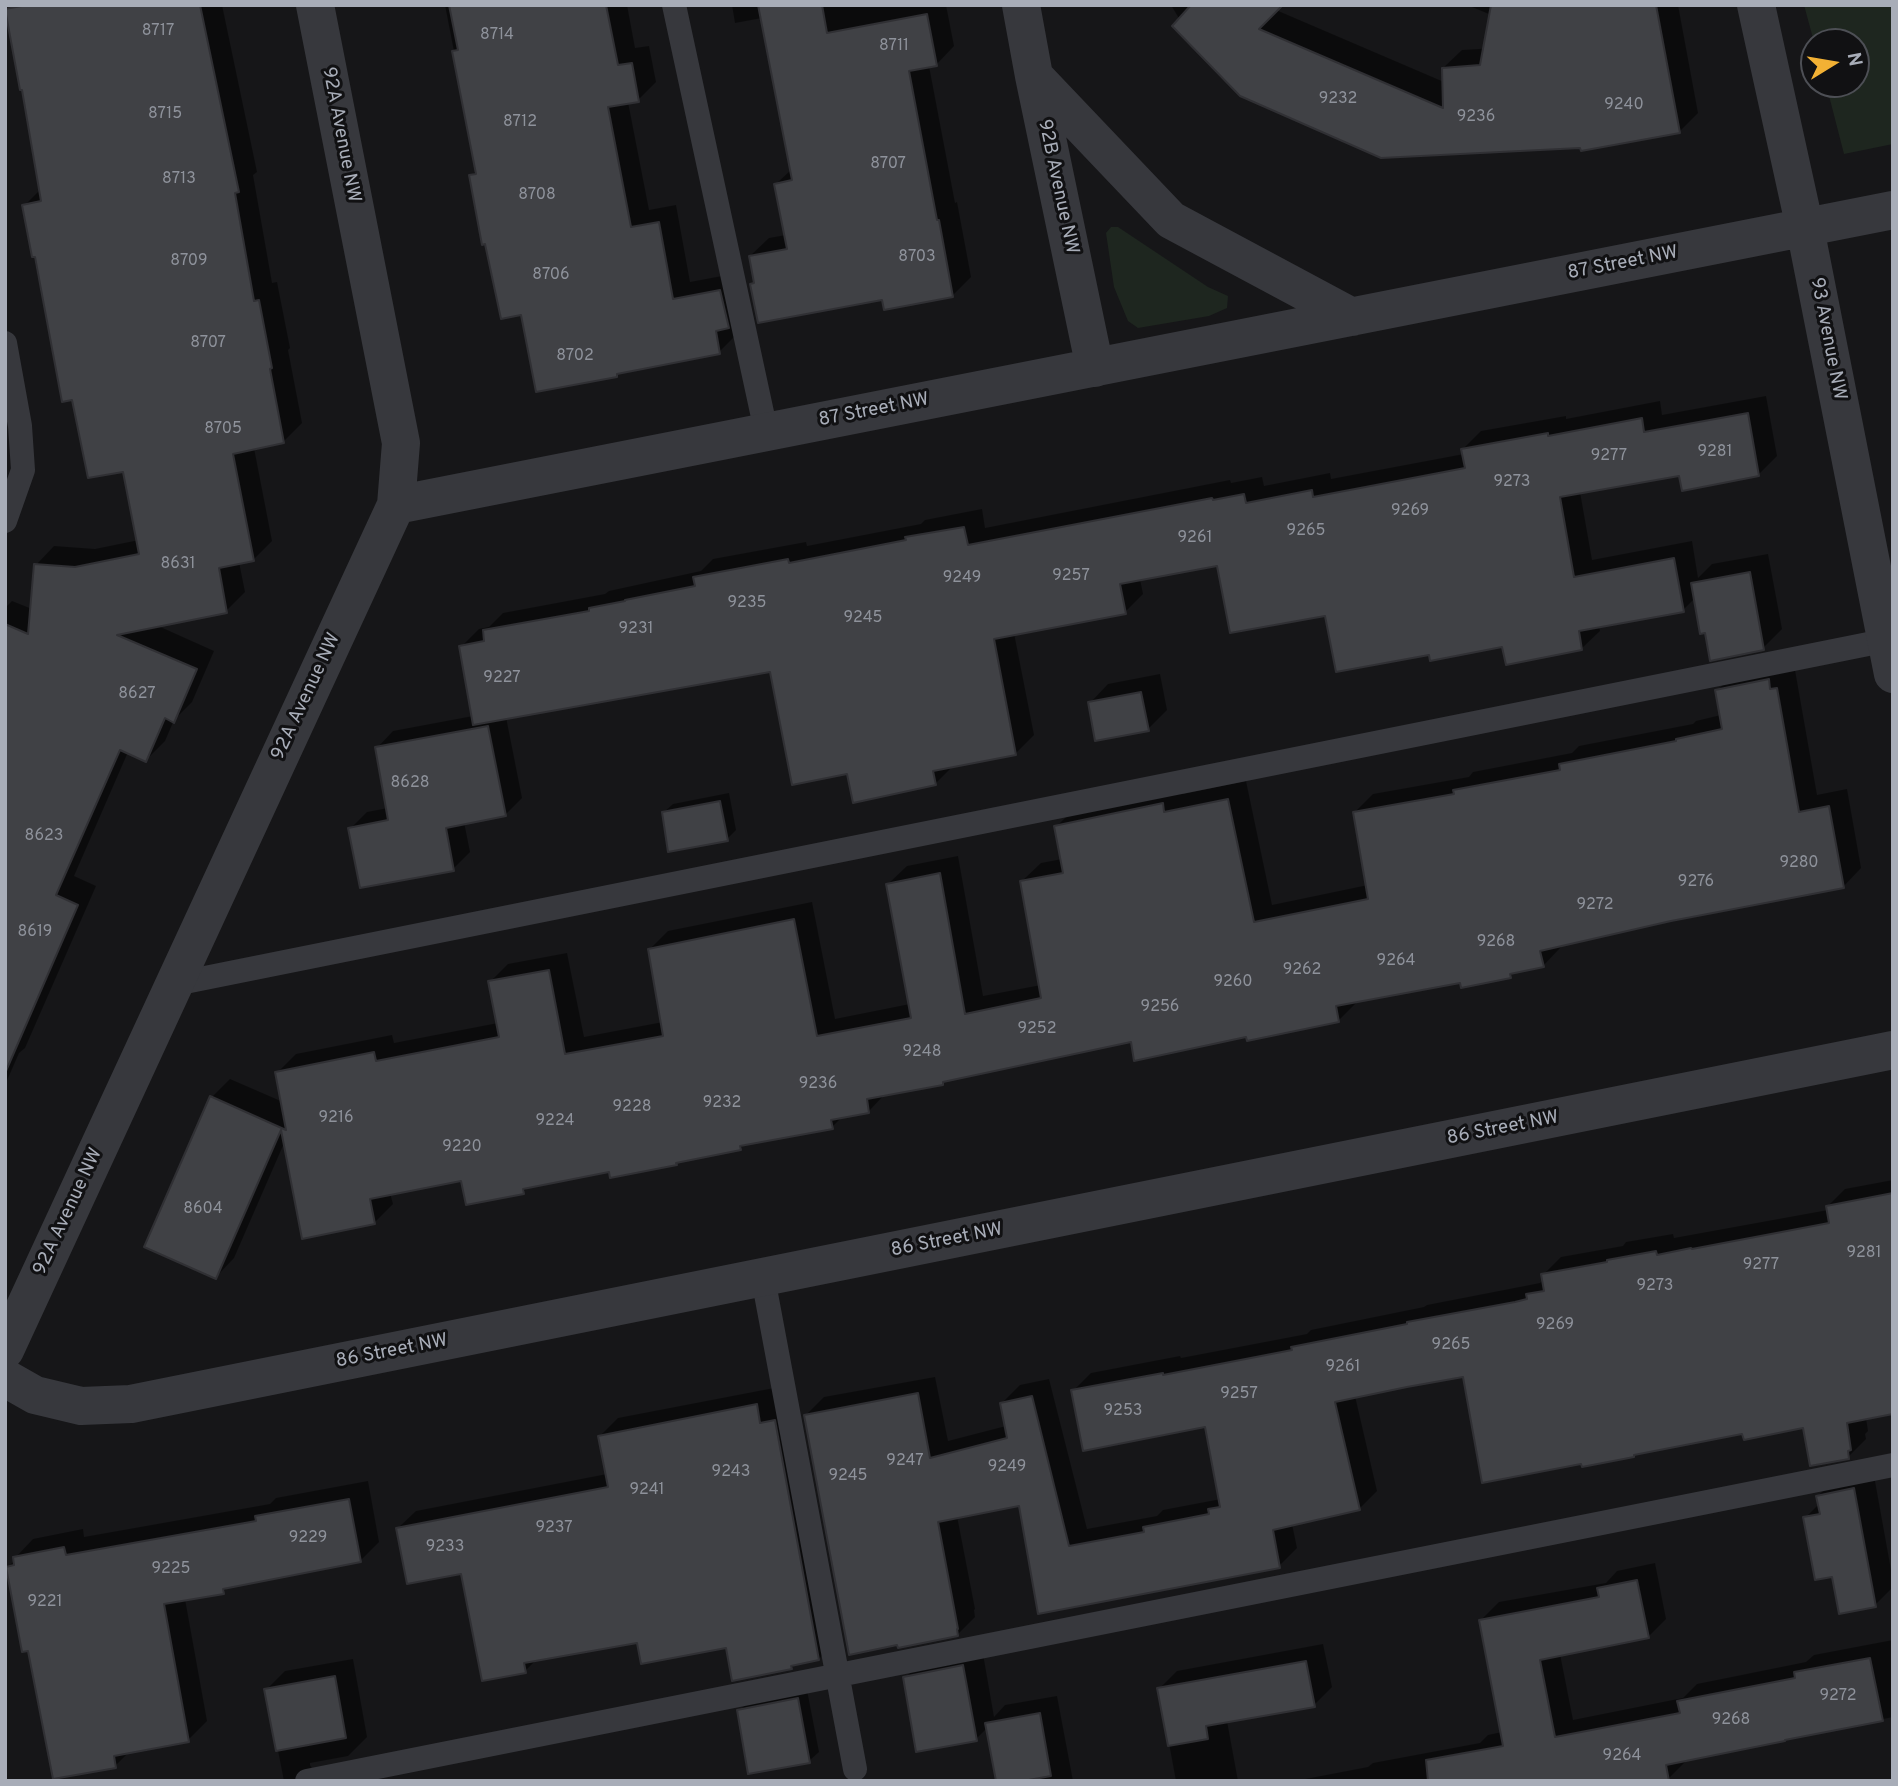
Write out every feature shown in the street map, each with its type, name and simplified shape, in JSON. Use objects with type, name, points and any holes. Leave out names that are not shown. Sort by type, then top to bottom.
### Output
[{"type":"street","name":"92A Avenue NW","points":[[5,1350],[396,505],[401,443],[315,5]]},
{"type":"street","name":"92B Avenue NW","points":[[1021,5],[1095,368]]},
{"type":"street","name":"93 Avenue NW","points":[[1756,5],[1805,228],[1891,651]]},
{"type":"street","points":[[1034,76],[1171,220],[1352,317]]},
{"type":"street","name":"87 Street NW","points":[[396,505],[1893,210]]},
{"type":"street","name":"86 Street NW","points":[[5,1378],[35,1395],[81,1406],[131,1404],[1893,1050]]},
{"type":"lane","points":[[674,5],[766,431]]},
{"type":"lane","points":[[5,344],[20,426],[23,470],[5,521]]},
{"type":"lane","points":[[175,984],[1891,651]]},
{"type":"lane","points":[[763,1279],[855,1769]]},
{"type":"lane","points":[[307,1781],[1893,1465]]},
{"type":"shaded area","points":[[1804,5],[1893,5],[1893,144],[1844,154],[1830,98],[1870,98],[1870,28],[1810,28]]},
{"type":"shaded area","points":[[1111,227],[1118,227],[1208,287],[1228,296],[1227,308],[1209,316],[1138,328],[1128,321],[1114,287],[1106,233]]},
{"type":"building","points":[[27,5],[200,5],[239,192],[235,193],[254,301],[259,300],[284,443],[233,454],[254,561],[219,568],[227,613],[117,635],[197,669],[174,723],[165,718],[146,762],[120,750],[56,895],[78,905],[6,1071],[5,624],[28,634],[34,564],[75,567],[139,554],[123,472],[88,478],[72,400],[62,402],[35,257],[32,257],[22,205],[41,201],[5,9]]},
{"type":"building","points":[[449,5],[606,5],[618,65],[632,63],[639,102],[608,107],[631,227],[659,222],[673,299],[720,290],[729,328],[716,331],[720,354],[536,392],[521,315],[501,319],[485,244],[482,245],[469,175],[476,174],[452,51],[458,50]]},
{"type":"building","points":[[758,5],[822,5],[827,33],[927,14],[937,66],[909,71],[953,297],[884,310],[882,300],[758,323],[750,284],[754,283],[749,256],[787,249],[774,184],[792,180]]},
{"type":"building","points":[[1191,5],[1283,5],[1259,29],[1443,108],[1442,68],[1480,65],[1491,5],[1656,5],[1680,133],[1581,151],[1580,148],[1381,158],[1240,96],[1172,26]]},
{"type":"building","points":[[1748,413],[1759,476],[1682,491],[1679,476],[1560,497],[1574,577],[1674,558],[1684,612],[1579,631],[1582,650],[1506,665],[1502,647],[1430,661],[1429,655],[1336,672],[1325,616],[1230,633],[1217,566],[1120,584],[1126,614],[994,639],[1016,755],[933,771],[936,785],[853,803],[847,774],[792,785],[770,672],[473,725],[459,646],[484,641],[483,630],[589,611],[589,608],[695,586],[693,577],[788,559],[789,563],[964,527],[968,545],[1212,498],[1213,500],[1244,494],[1246,503],[1312,490],[1313,497],[1465,468],[1461,449],[1642,418],[1644,432]]},
{"type":"building","points":[[1750,572],[1764,650],[1710,661],[1705,633],[1700,634],[1691,583]]},
{"type":"building","points":[[1769,679],[1770,689],[1777,688],[1799,812],[1829,806],[1844,888],[1671,921],[1540,951],[1544,967],[1510,974],[1511,978],[1461,988],[1460,983],[1336,1006],[1339,1022],[1247,1041],[1246,1037],[1134,1061],[1131,1042],[943,1082],[943,1085],[867,1099],[869,1113],[831,1120],[833,1129],[740,1146],[741,1150],[676,1163],[677,1165],[610,1178],[609,1172],[523,1189],[524,1194],[466,1205],[461,1181],[370,1199],[375,1224],[302,1239],[281,1130],[216,1279],[144,1247],[210,1096],[286,1130],[275,1072],[374,1052],[376,1061],[499,1037],[488,981],[549,970],[565,1054],[663,1036],[648,949],[794,919],[817,1036],[911,1018],[886,884],[940,873],[965,1014],[1041,998],[1020,881],[1063,873],[1054,826],[1163,803],[1164,812],[1228,799],[1254,922],[1368,899],[1353,812],[1454,794],[1453,790],[1560,770],[1559,764],[1722,729],[1715,690]]},
{"type":"building","points":[[1141,692],[1149,731],[1095,741],[1088,702]]},
{"type":"building","points":[[488,726],[506,816],[446,828],[454,871],[360,888],[348,828],[388,820],[375,747]]},
{"type":"building","points":[[720,801],[728,841],[668,852],[662,812]]},
{"type":"building","points":[[1893,1193],[1893,1414],[1847,1423],[1851,1450],[1848,1451],[1849,1459],[1810,1466],[1803,1428],[1744,1440],[1742,1434],[1582,1467],[1581,1464],[1482,1483],[1463,1377],[1407,1387],[1335,1402],[1360,1510],[1273,1530],[1280,1568],[1038,1614],[1019,1506],[938,1522],[958,1636],[849,1655],[804,1415],[918,1393],[930,1458],[1007,1438],[1000,1403],[1032,1396],[1069,1546],[1144,1532],[1143,1527],[1209,1514],[1208,1509],[1220,1507],[1205,1427],[1083,1451],[1071,1390],[1292,1350],[1291,1347],[1407,1322],[1515,1302],[1527,1299],[1526,1294],[1544,1291],[1541,1274],[1656,1251],[1657,1255],[1829,1223],[1826,1206]]},
{"type":"building","points":[[757,1404],[760,1423],[775,1420],[819,1660],[791,1666],[792,1669],[732,1681],[726,1648],[641,1664],[637,1643],[524,1663],[526,1673],[482,1681],[461,1574],[407,1584],[396,1528],[608,1487],[598,1436]]},
{"type":"building","points":[[1854,1488],[1876,1607],[1839,1614],[1832,1577],[1815,1580],[1803,1517],[1820,1514],[1816,1496]]},
{"type":"building","points":[[349,1499],[361,1562],[223,1589],[224,1594],[164,1604],[189,1742],[114,1756],[116,1768],[53,1779],[28,1651],[22,1652],[6,1567],[14,1565],[13,1557],[64,1547],[66,1555],[256,1521],[255,1516]]},
{"type":"building","points":[[1637,1580],[1649,1638],[1540,1660],[1555,1737],[1680,1713],[1677,1701],[1795,1678],[1794,1672],[1870,1658],[1883,1721],[1666,1765],[1669,1781],[1428,1781],[1426,1760],[1503,1746],[1479,1620],[1599,1597],[1597,1588]]},
{"type":"building","points":[[1306,1661],[1315,1707],[1206,1726],[1208,1739],[1168,1746],[1157,1688]]},
{"type":"building","points":[[963,1665],[977,1741],[916,1752],[903,1677]]},
{"type":"building","points":[[335,1676],[346,1738],[276,1751],[264,1689]]},
{"type":"building","points":[[798,1698],[810,1763],[748,1774],[737,1710]]},
{"type":"building","points":[[1040,1713],[1051,1776],[1023,1781],[996,1781],[985,1723]]}]
